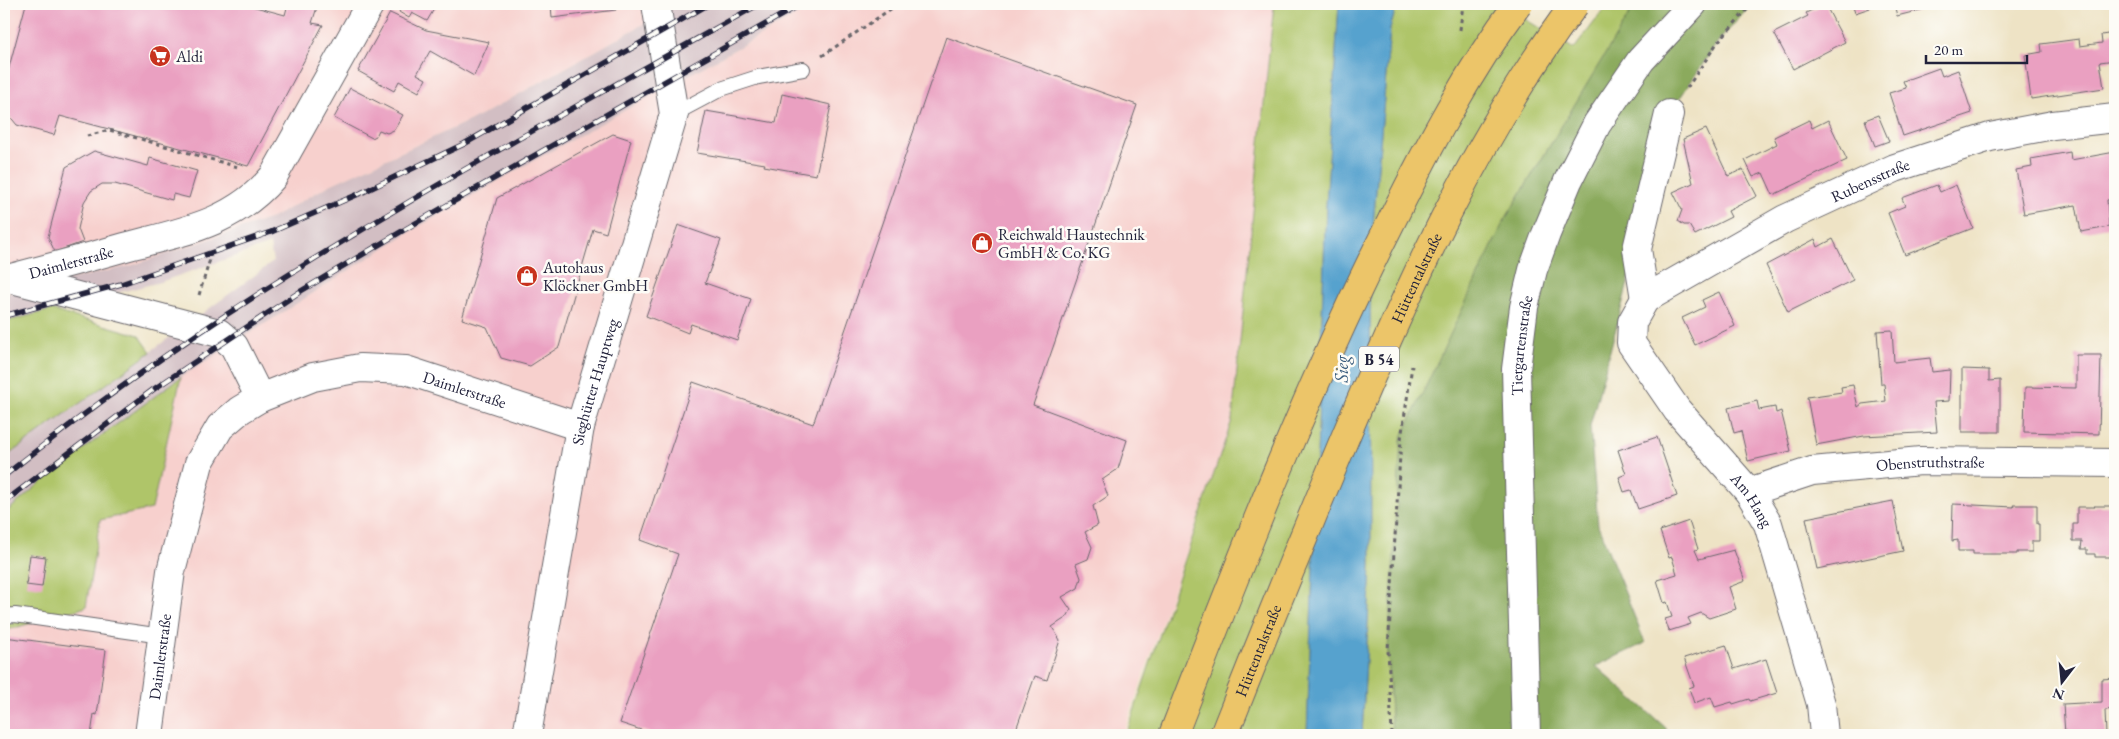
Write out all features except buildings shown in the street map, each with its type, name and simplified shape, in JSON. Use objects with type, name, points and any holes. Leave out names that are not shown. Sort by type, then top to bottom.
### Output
[{"type":"highway","points":[[1173,735],[1235,576],[1327,357],[1365,273],[1456,100],[1518,4]]},
{"type":"highway","name":"Hüttentalstraße","points":[[1224,735],[1277,601],[1368,384],[1440,226],[1493,128],[1547,42],[1575,4]]},
{"type":"street","name":"Daimlerstraße","points":[[7,277],[201,227],[222,218],[260,193],[273,177],[370,4]]},
{"type":"street","name":"Sieghütter Hauptweg","points":[[526,735],[580,427],[674,114],[656,4]]},
{"type":"street","name":"Tiergartenstraße","points":[[1526,735],[1516,370],[1524,307],[1533,270],[1546,234],[1568,181],[1597,124],[1641,60],[1694,4]]},
{"type":"street","points":[[1645,299],[1637,249],[1669,114]]},
{"type":"street","name":"Rubensstraße","points":[[1645,299],[1785,219],[1895,168],[1990,137],[2052,125],[2115,118]]},
{"type":"street","name":"Daimlerstraße","points":[[7,277],[219,333],[234,346],[260,398]]},
{"type":"street","name":"Am Hang","points":[[1645,299],[1632,322],[1631,343],[1677,410],[1749,492],[1768,524],[1821,704],[1824,735]]},
{"type":"street","name":"Daimlerstraße","points":[[149,735],[171,571],[199,463],[220,427],[240,410],[260,398],[313,376],[360,368],[406,370],[580,427]]},
{"type":"street","name":"Obenstruthstraße","points":[[1749,492],[1812,471],[1921,461],[2115,463]]},
{"type":"lane","points":[[674,114],[721,89],[758,77],[803,69]]},
{"type":"lane","points":[[4,616],[15,614],[162,636]]},
{"type":"path","points":[[803,69],[898,4]]},
{"type":"path","points":[[1459,33],[1463,4]]},
{"type":"path","points":[[1669,114],[1717,43],[1752,4]]},
{"type":"path","points":[[87,136],[109,130],[273,177]]},
{"type":"path","points":[[189,325],[222,218]]},
{"type":"path","points":[[1392,735],[1388,650],[1401,439],[1412,361]]},
{"type":"shaded area","points":[[4,4],[679,4],[482,115],[330,185],[272,218],[130,266],[9,292],[4,289]]},
{"type":"shaded area","points":[[679,4],[817,4],[524,166],[406,234],[181,377],[59,467],[4,514],[4,458],[273,262],[270,244],[160,282],[4,322],[4,294],[130,266],[272,218],[330,185],[482,115]]},
{"type":"shaded area","points":[[817,4],[1274,4],[1232,420],[1123,735],[4,735],[4,631],[86,607],[100,520],[152,509],[181,377],[406,234],[524,166]]},
{"type":"green space","points":[[1274,4],[1339,4],[1326,206],[1307,735],[1126,735],[1232,420]]},
{"type":"green space","points":[[1397,4],[1500,4],[1574,49],[1608,4],[1640,4],[1633,9],[1503,223],[1388,650],[1392,735],[1362,735],[1371,566],[1370,260],[1390,29]]},
{"type":"green space","points":[[1640,4],[1752,4],[1717,43],[1669,114],[1637,249],[1590,426],[1598,525],[1645,643],[1596,666],[1666,728],[1667,735],[1392,735],[1388,650],[1401,439],[1503,223],[1633,8]]},
{"type":"green space","points":[[51,310],[139,335],[151,352],[4,458],[4,322]]},
{"type":"green space","points":[[181,377],[152,509],[100,520],[86,607],[4,631],[4,514],[59,467]]},
{"type":"water","name":"Sieg","points":[[1339,4],[1397,4],[1390,29],[1370,260],[1371,566],[1362,735],[1307,735],[1326,206]]},
{"type":"railway","points":[[4,316],[121,284],[271,232],[361,193],[464,144],[709,4]]},
{"type":"railway","points":[[4,476],[99,403],[163,357],[324,253],[509,144],[759,4]]},
{"type":"railway","points":[[4,502],[154,389],[301,291],[414,224],[801,4]]},
{"type":"place","name":"Aldi","points":[[160,56]]},
{"type":"place","name":"Reichwald Haustechnik GmbH & Co. KG","points":[[982,243]]},
{"type":"place","name":"Autohaus Klöckner GmbH","points":[[527,276]]}]
